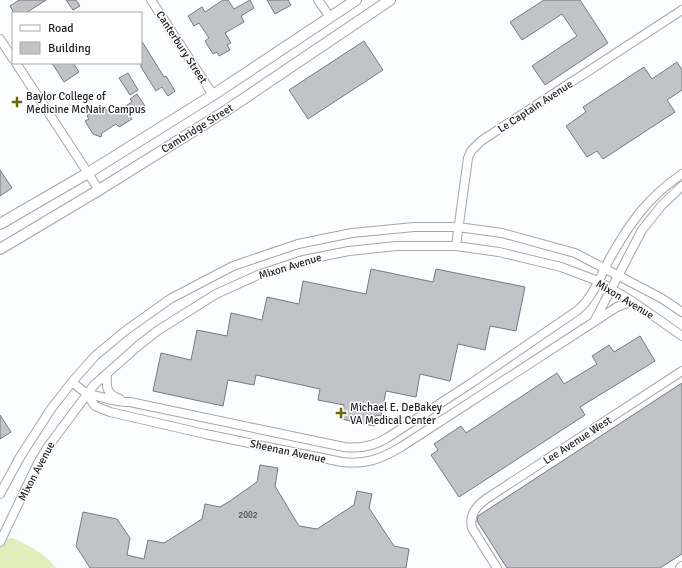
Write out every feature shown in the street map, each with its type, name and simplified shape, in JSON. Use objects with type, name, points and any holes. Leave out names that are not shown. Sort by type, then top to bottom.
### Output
[{"type":"street","name":"Canterbury Street","points":[[151,0],[213,95]]},
{"type":"street","points":[[318,0],[330,17]]},
{"type":"street","name":"Cambridge Street","points":[[0,224],[88,173],[213,95],[356,0]]},
{"type":"street","name":"Cambridge Street","points":[[0,249],[99,190],[227,110],[390,0]]},
{"type":"street","name":"Le Captain Avenue","points":[[456,246],[468,158],[474,148],[481,141],[682,10]]},
{"type":"street","points":[[0,39],[12,57]]},
{"type":"street","points":[[17,64],[99,190]]},
{"type":"street","name":"Sheenan Avenue","points":[[87,394],[100,396],[120,403],[130,402],[344,447],[360,448],[381,442],[473,382],[578,310],[590,297],[624,233],[638,214],[653,197],[682,174]]},
{"type":"street","name":"Sheenan Avenue","points":[[595,321],[632,248],[650,218],[682,186]]},
{"type":"street","name":"Mixon Avenue","points":[[0,494],[24,450],[51,409],[95,356],[125,331],[170,299],[232,266],[298,244],[352,233],[414,227],[458,228],[502,233],[580,255],[661,298],[682,312]]},
{"type":"street","name":"Mixon Avenue","points":[[0,542],[41,458],[51,442],[87,394],[107,374],[138,346],[171,322],[216,294],[258,275],[303,260],[348,251],[396,246],[456,246],[499,252],[552,264],[598,281],[632,301],[682,336]]},
{"type":"street","name":"Sheenan Avenue","points":[[72,382],[87,394],[95,406],[110,412],[204,434],[354,464],[375,460],[393,452],[617,306],[632,301]]},
{"type":"street","name":"Lee Avenue West","points":[[497,568],[472,528],[471,522],[473,512],[486,499],[682,371]]},
{"type":"street","points":[[107,374],[107,386],[111,395],[130,402]]},
{"type":"street","points":[[473,382],[480,395]]},
{"type":"green space","points":[[13,538],[42,554],[56,568],[0,568],[0,548],[4,539]]},
{"type":"building","points":[[19,0],[46,0],[28,12],[13,12],[10,6]]},
{"type":"building","points":[[66,0],[76,0],[80,6],[73,10]]},
{"type":"building","points":[[223,0],[228,0],[234,9],[250,0],[254,8],[241,16],[244,22],[225,33],[231,43],[227,45],[230,50],[219,56],[217,52],[213,54],[205,41],[209,38],[199,23],[194,26],[188,16],[202,7],[205,12]]},
{"type":"building","points":[[267,0],[288,0],[291,5],[275,14]]},
{"type":"building","points":[[544,0],[580,0],[608,43],[545,85],[532,66],[577,36],[562,14],[522,40],[510,22]]},
{"type":"building","points":[[364,41],[383,70],[308,119],[289,90]]},
{"type":"building","points":[[142,42],[164,77],[166,76],[175,91],[168,96],[162,87],[156,91],[141,67]]},
{"type":"building","points":[[677,62],[682,70],[682,90],[667,100],[675,112],[603,159],[597,151],[587,157],[566,126],[586,112],[583,107],[644,67],[652,79]]},
{"type":"building","points":[[53,64],[74,64],[79,72],[64,82]]},
{"type":"building","points":[[128,73],[138,90],[130,95],[119,78]]},
{"type":"building","points":[[137,94],[145,106],[130,116],[132,119],[119,127],[116,124],[102,133],[101,137],[93,134],[85,121],[89,119],[87,116],[96,110],[98,113],[106,109],[107,111],[116,112],[132,102],[130,99]]},
{"type":"building","points":[[0,170],[12,188],[0,196]]},
{"type":"building","points":[[371,269],[433,282],[436,269],[525,287],[516,331],[490,326],[485,350],[458,344],[450,381],[420,374],[416,397],[386,391],[381,416],[376,415],[374,426],[341,419],[344,405],[318,400],[320,389],[256,375],[254,385],[228,380],[223,406],[153,391],[161,353],[191,360],[197,330],[227,336],[231,313],[262,320],[267,297],[299,304],[303,281],[366,294]]},
{"type":"building","points":[[640,336],[655,361],[580,407],[585,415],[459,497],[431,455],[438,450],[434,444],[461,426],[466,433],[557,373],[564,384],[597,364],[592,356],[609,345],[614,352]]},
{"type":"building","points":[[682,383],[682,554],[660,568],[507,568],[477,521],[478,516]]},
{"type":"building","points":[[0,415],[11,432],[0,439]]},
{"type":"building","points":[[260,465],[278,468],[275,486],[299,526],[317,529],[354,505],[357,491],[372,494],[369,508],[394,546],[409,549],[406,568],[90,568],[76,546],[83,512],[117,519],[130,538],[127,555],[144,559],[148,540],[164,543],[202,519],[205,504],[220,507],[230,501],[257,482]]},
{"type":"place","name":"Baylor College of Medicine McNair Campus","points":[[17,102]]},
{"type":"place","name":"Michael E. DeBakey VA Medical Center","points":[[341,413]]}]
